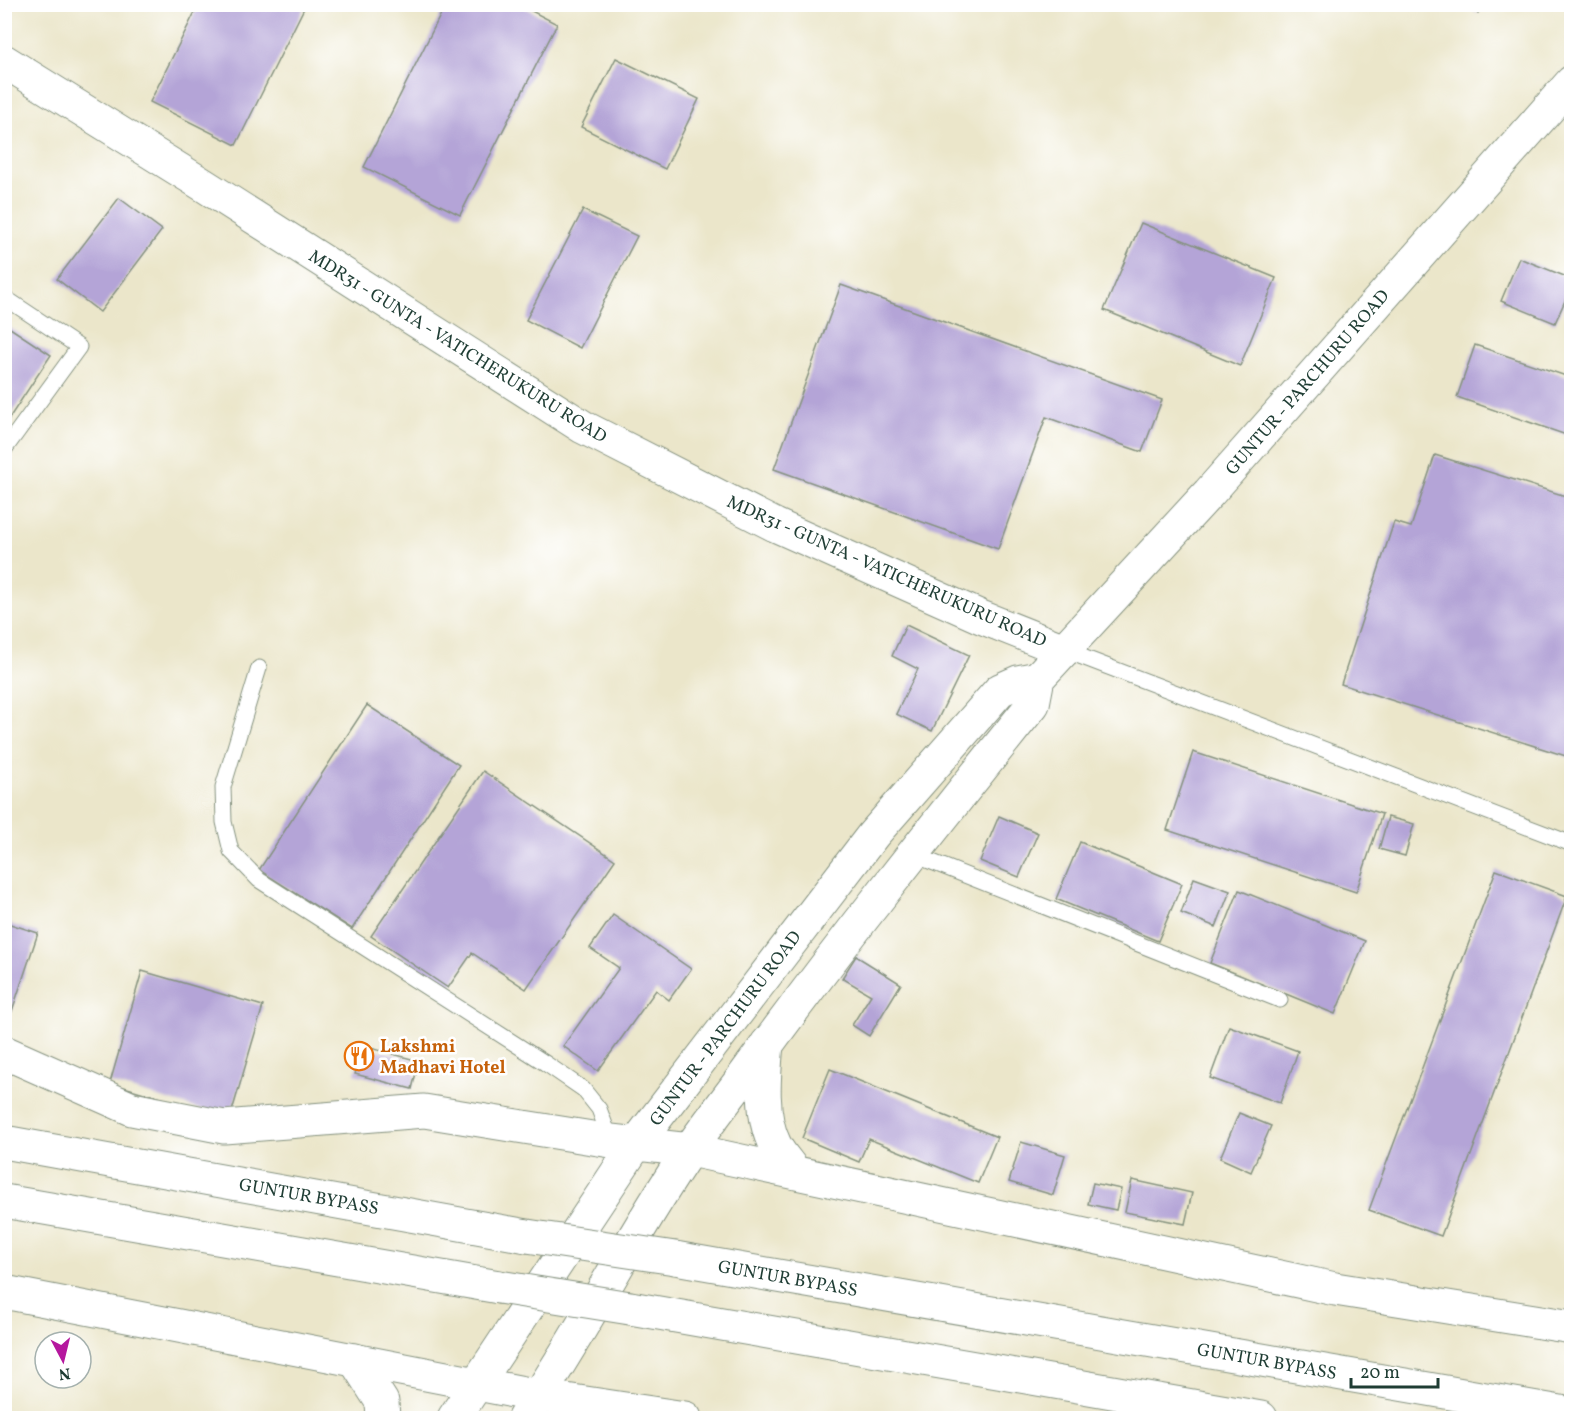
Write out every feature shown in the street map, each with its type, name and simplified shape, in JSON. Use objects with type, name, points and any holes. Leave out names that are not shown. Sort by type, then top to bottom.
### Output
[{"type":"main road","name":"MDR31 - GUNTA - VATICHERUKURU ROAD","points":[[4,61],[583,428],[775,525],[981,617],[1064,650]]},
{"type":"main road","name":"GUNTUR - PARCHURU ROAD","points":[[531,1407],[573,1344],[645,1219],[690,1150],[767,1044],[912,854],[1033,704],[1038,678],[1209,493],[1572,82]]},
{"type":"main road","name":"GUNTUR - PARCHURU ROAD","points":[[454,1419],[623,1142],[873,835],[1000,690],[1017,682],[1038,678]]},
{"type":"main road","points":[[767,1044],[763,1092],[769,1126],[775,1144],[794,1172]]},
{"type":"main road","points":[[4,1052],[132,1109],[224,1127],[424,1111],[623,1142],[690,1150],[1335,1289],[1572,1327]]},
{"type":"main road","name":"GUNTUR BYPASS","points":[[4,1142],[527,1236],[687,1260],[1572,1414]]},
{"type":"main road","points":[[4,1202],[642,1310],[1261,1419]]},
{"type":"main road","points":[[4,1292],[476,1384],[531,1407],[630,1410],[685,1419]]},
{"type":"main road","points":[[355,1360],[382,1402],[383,1419]]},
{"type":"main road","points":[[597,1419],[630,1410]]},
{"type":"lane","points":[[4,297],[79,347],[4,450]]},
{"type":"lane","points":[[1064,650],[1572,844]]},
{"type":"lane","points":[[259,668],[224,787],[224,822],[231,851],[259,880],[583,1089],[623,1142]]},
{"type":"lane","points":[[912,854],[1280,1000]]},
{"type":"building","points":[[199,4],[306,4],[236,145],[150,102]]},
{"type":"building","points":[[446,4],[518,4],[557,24],[460,215],[364,167]]},
{"type":"building","points":[[1460,4],[1482,4],[1478,13]]},
{"type":"building","points":[[616,58],[699,99],[665,169],[581,127]]},
{"type":"building","points":[[119,198],[162,230],[100,312],[57,279]]},
{"type":"building","points":[[583,210],[637,236],[580,348],[526,320]]},
{"type":"building","points":[[1141,223],[1276,278],[1240,366],[1104,310]]},
{"type":"building","points":[[1519,258],[1572,279],[1572,285],[1555,323],[1501,301]]},
{"type":"building","points":[[841,285],[1162,400],[1142,452],[1046,417],[998,549],[774,469]]},
{"type":"building","points":[[4,324],[51,355],[4,426]]},
{"type":"building","points":[[1475,345],[1572,378],[1572,437],[1457,397]]},
{"type":"building","points":[[1435,455],[1572,498],[1572,758],[1341,684],[1394,522],[1411,527]]},
{"type":"building","points":[[906,625],[969,655],[932,731],[896,714],[918,669],[892,656]]},
{"type":"building","points":[[367,705],[459,765],[352,929],[259,870]]},
{"type":"building","points":[[1193,752],[1382,814],[1356,892],[1167,830]]},
{"type":"building","points":[[483,771],[615,860],[526,989],[472,953],[448,988],[371,936]]},
{"type":"building","points":[[999,816],[1038,833],[1019,877],[980,861]]},
{"type":"building","points":[[1388,817],[1414,824],[1405,856],[1379,849]]},
{"type":"building","points":[[1080,842],[1182,884],[1158,941],[1056,899]]},
{"type":"building","points":[[1496,870],[1567,896],[1441,1236],[1369,1210]]},
{"type":"building","points":[[1194,878],[1230,891],[1216,927],[1181,913]]},
{"type":"building","points":[[1239,890],[1365,941],[1335,1014],[1210,963]]},
{"type":"building","points":[[613,915],[691,969],[669,1000],[656,990],[598,1071],[563,1046],[619,968],[590,948]]},
{"type":"building","points":[[4,922],[38,933],[12,1011],[4,1008]]},
{"type":"building","points":[[856,956],[901,984],[869,1036],[852,1025],[871,995],[842,978]]},
{"type":"building","points":[[142,971],[263,1006],[230,1118],[110,1083]]},
{"type":"building","points":[[1229,1026],[1298,1051],[1280,1103],[1210,1078]]},
{"type":"building","points":[[363,1046],[419,1061],[412,1089],[355,1074]]},
{"type":"building","points":[[830,1069],[997,1137],[978,1183],[869,1139],[859,1162],[802,1138]]},
{"type":"building","points":[[1239,1113],[1271,1126],[1251,1172],[1220,1158]]},
{"type":"building","points":[[1021,1142],[1065,1155],[1053,1195],[1009,1182]]},
{"type":"building","points":[[1132,1180],[1192,1193],[1185,1224],[1125,1212]]},
{"type":"building","points":[[1093,1183],[1121,1189],[1116,1210],[1088,1204]]},
{"type":"place","name":"Lakshmi Madhavi Hotel","points":[[359,1056]]}]
